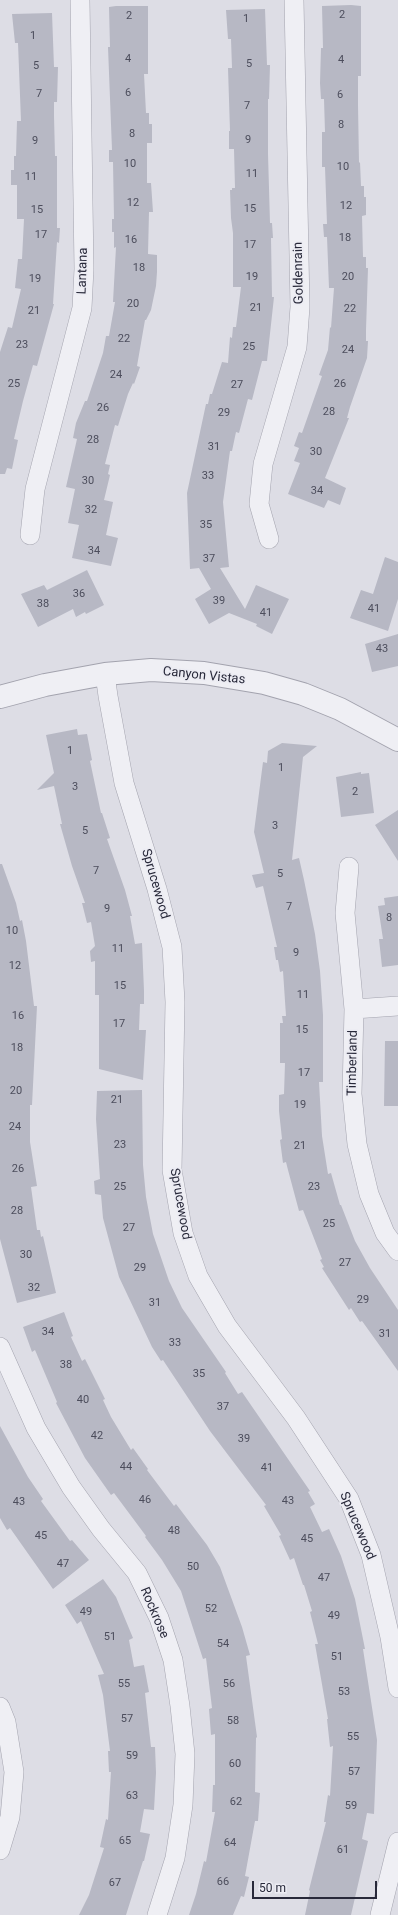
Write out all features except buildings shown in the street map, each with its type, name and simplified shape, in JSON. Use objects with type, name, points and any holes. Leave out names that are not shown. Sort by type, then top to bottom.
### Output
[{"type":"street","name":"Lantana","points":[[30,535],[35,489],[82,308],[84,269],[80,0]]},
{"type":"street","name":"Goldenrain","points":[[269,539],[259,504],[263,464],[297,346],[300,307],[294,0]]},
{"type":"street","name":"Canyon Vistas","points":[[0,697],[45,685],[105,674],[159,671],[204,674],[264,683],[303,694],[340,709],[398,740]]},
{"type":"street","name":"Sprucewood","points":[[105,674],[124,783],[157,889],[172,947],[175,1002],[172,1170],[183,1233],[198,1276],[227,1326],[296,1418],[349,1499],[372,1554],[390,1637],[398,1688]]},
{"type":"street","name":"Timberland","points":[[349,868],[345,913],[354,1009],[352,1094],[357,1144],[369,1194],[385,1233],[398,1251]]},
{"type":"street","points":[[354,1009],[398,1006]]},
{"type":"street","name":"Rockrose","points":[[0,1347],[36,1428],[71,1487],[101,1529],[137,1573],[159,1618],[172,1660],[180,1706],[185,1754],[183,1805],[175,1858],[157,1915]]},
{"type":"street","points":[[0,1707],[6,1722],[14,1772],[10,1817],[0,1850]]},
{"type":"street","points":[[380,1915],[398,1842]]}]
